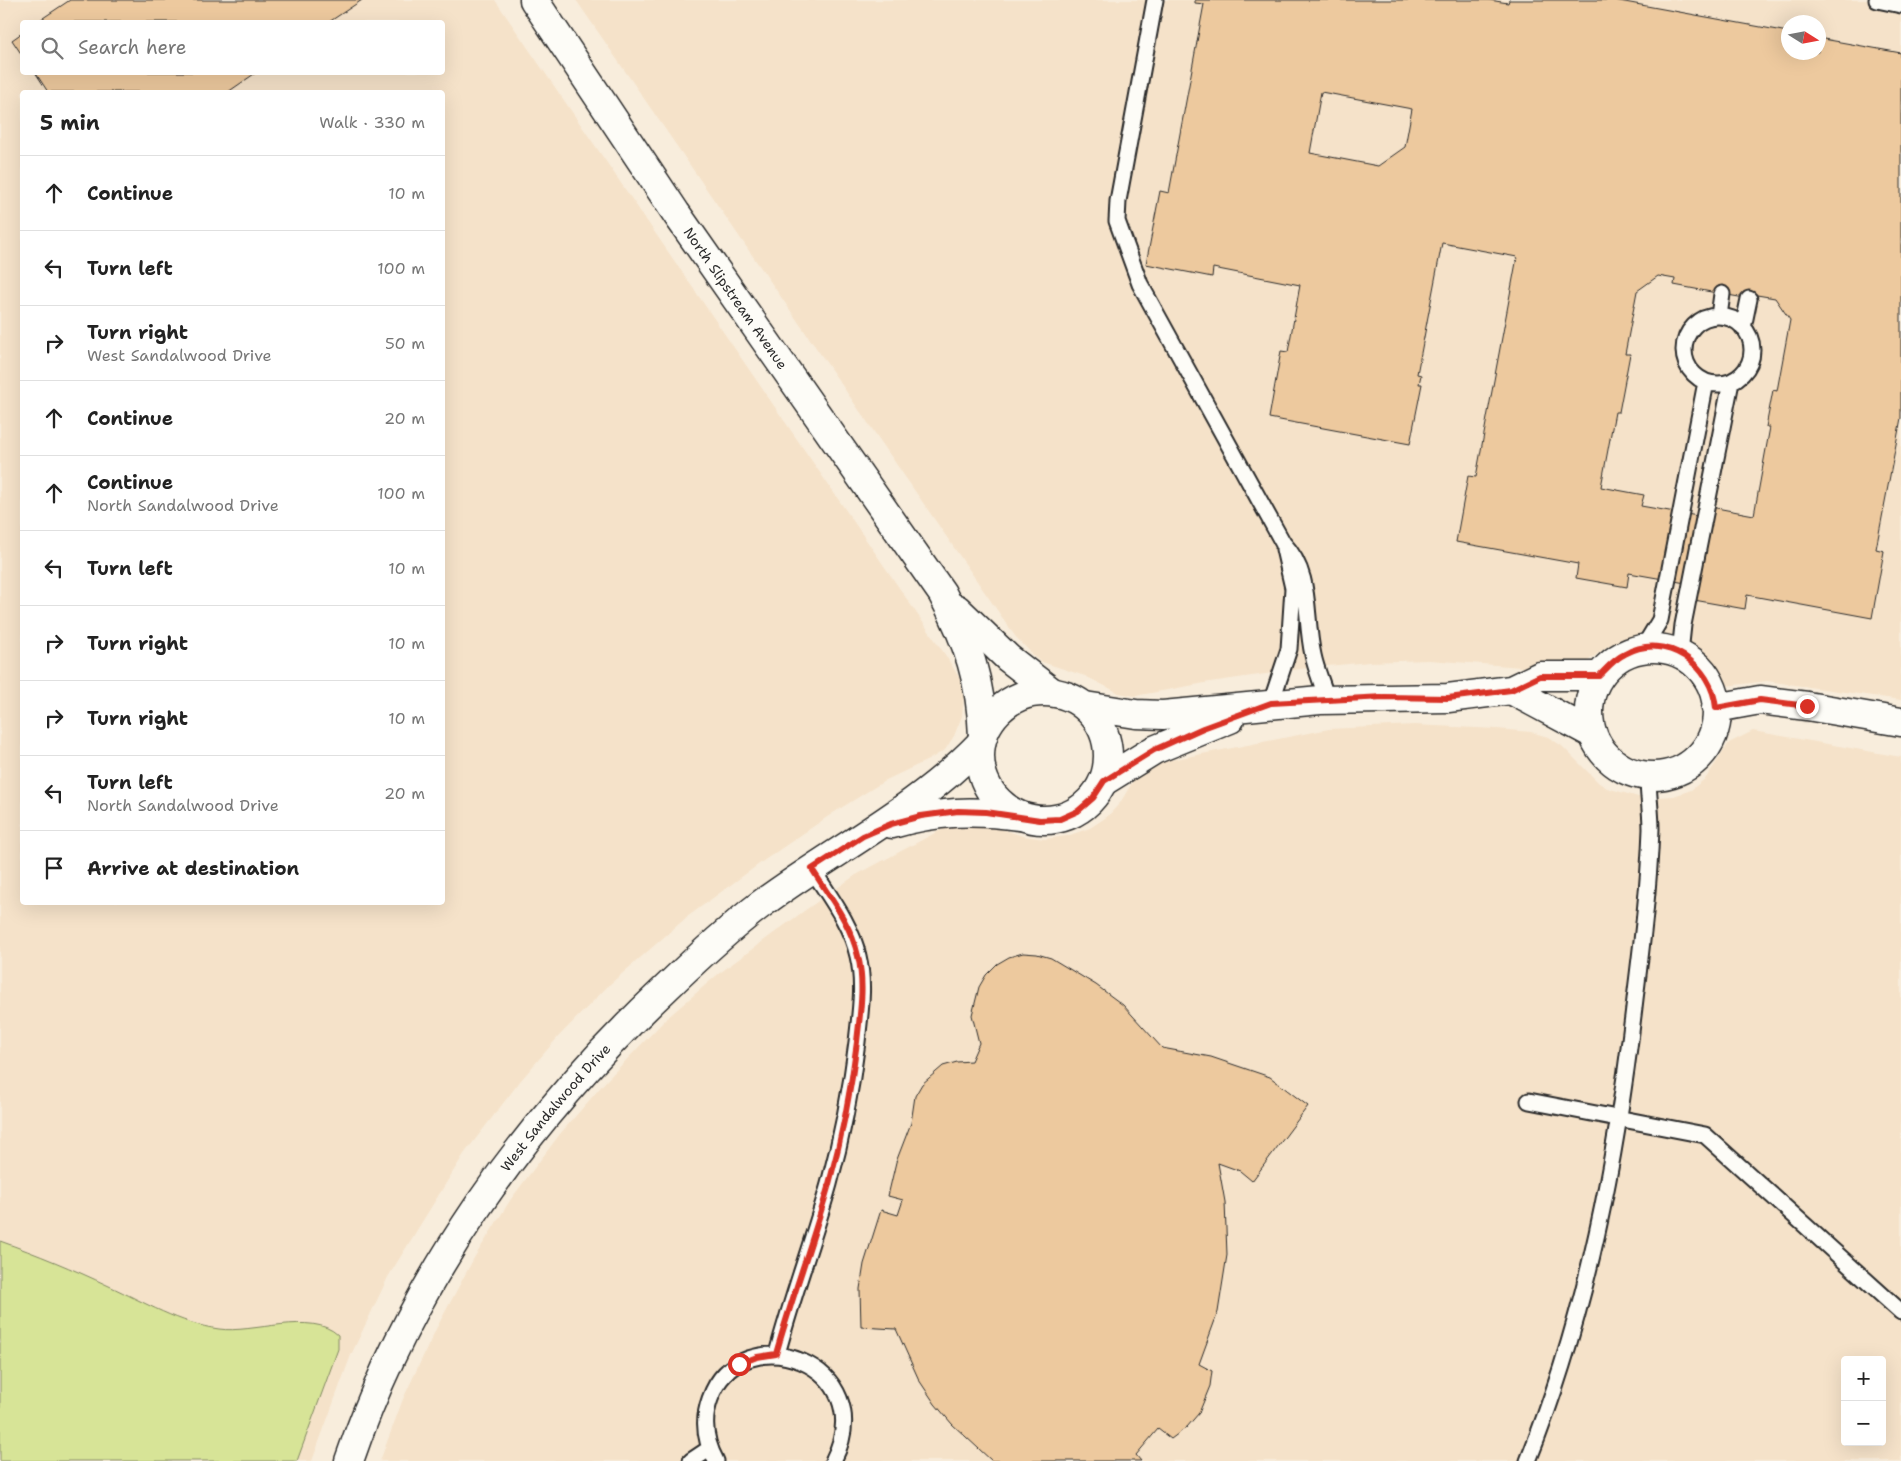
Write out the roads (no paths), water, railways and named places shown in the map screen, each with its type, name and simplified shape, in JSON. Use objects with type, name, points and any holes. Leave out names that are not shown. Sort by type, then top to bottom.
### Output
[{"type":"street","name":"North Slipstream Avenue","points":[[534,0],[676,213],[942,593],[959,626],[972,660],[978,685],[982,740]]},
{"type":"street","name":"North Slipstream Avenue","points":[[942,593],[1008,658],[1052,692]]},
{"type":"street","points":[[1643,648],[1660,648],[1680,653],[1694,662],[1707,677],[1715,696],[1716,708],[1712,737],[1702,754],[1686,767],[1674,772],[1648,777],[1629,772],[1613,763],[1601,750],[1592,734],[1589,717],[1590,699],[1599,676],[1611,663],[1626,653],[1643,648]]},
{"type":"street","points":[[1085,706],[1127,713],[1163,715],[1271,703],[1448,698],[1511,690],[1540,676],[1599,676]]},
{"type":"street","points":[[1511,690],[1592,734]]},
{"type":"street","points":[[1035,692],[1052,692],[1070,696],[1085,706],[1099,721],[1107,740],[1109,761],[1104,781],[1093,798],[1078,811],[1060,819],[1040,820],[1020,816],[1005,807],[992,794],[984,778],[980,761],[982,740],[991,720],[1003,707],[1017,697],[1035,692]]},
{"type":"street","points":[[1716,708],[1760,700],[1901,722]]},
{"type":"street","points":[[1104,781],[1154,750],[1203,728],[1271,703]]},
{"type":"street","name":"West Sandalwood Drive","points":[[349,1461],[362,1423],[387,1365],[415,1308],[462,1230],[529,1136],[581,1075],[636,1016],[676,978],[759,906],[812,869],[902,812],[938,784],[982,740]]},
{"type":"street","name":"West Sandalwood Drive","points":[[863,836],[891,824],[921,816],[958,811],[1020,816]]},
{"type":"lane","points":[[1155,0],[1118,200],[1117,221],[1140,284],[1283,543],[1295,556],[1301,571],[1313,656],[1327,700]]},
{"type":"lane","points":[[1877,0],[1901,5]]},
{"type":"lane","points":[[1719,316],[1722,294]]},
{"type":"lane","points":[[1744,328],[1749,298]]},
{"type":"lane","points":[[1719,316],[1730,318],[1744,328],[1752,344],[1752,356],[1741,376],[1731,382],[1720,384],[1706,382],[1692,371],[1686,362],[1685,340],[1698,323],[1719,316]]},
{"type":"lane","points":[[1643,648],[1660,620],[1706,382]]},
{"type":"lane","points":[[1680,653],[1683,625],[1731,382]]},
{"type":"lane","points":[[1271,703],[1289,649],[1293,588],[1283,543]]},
{"type":"lane","points":[[1528,1461],[1579,1308],[1598,1233],[1629,1050],[1642,943],[1651,828],[1648,777]]},
{"type":"lane","points":[[776,1354],[842,1133],[852,1081],[862,1003],[862,976],[858,954],[850,933],[812,869]]},
{"type":"lane","points":[[1529,1101],[1705,1135],[1901,1312]]},
{"type":"lane","points":[[691,1461],[712,1455],[705,1430],[706,1410],[712,1392],[724,1376],[739,1364],[757,1357],[776,1354],[798,1358],[817,1369],[832,1384],[841,1404],[844,1425],[841,1446],[833,1461]]}]
